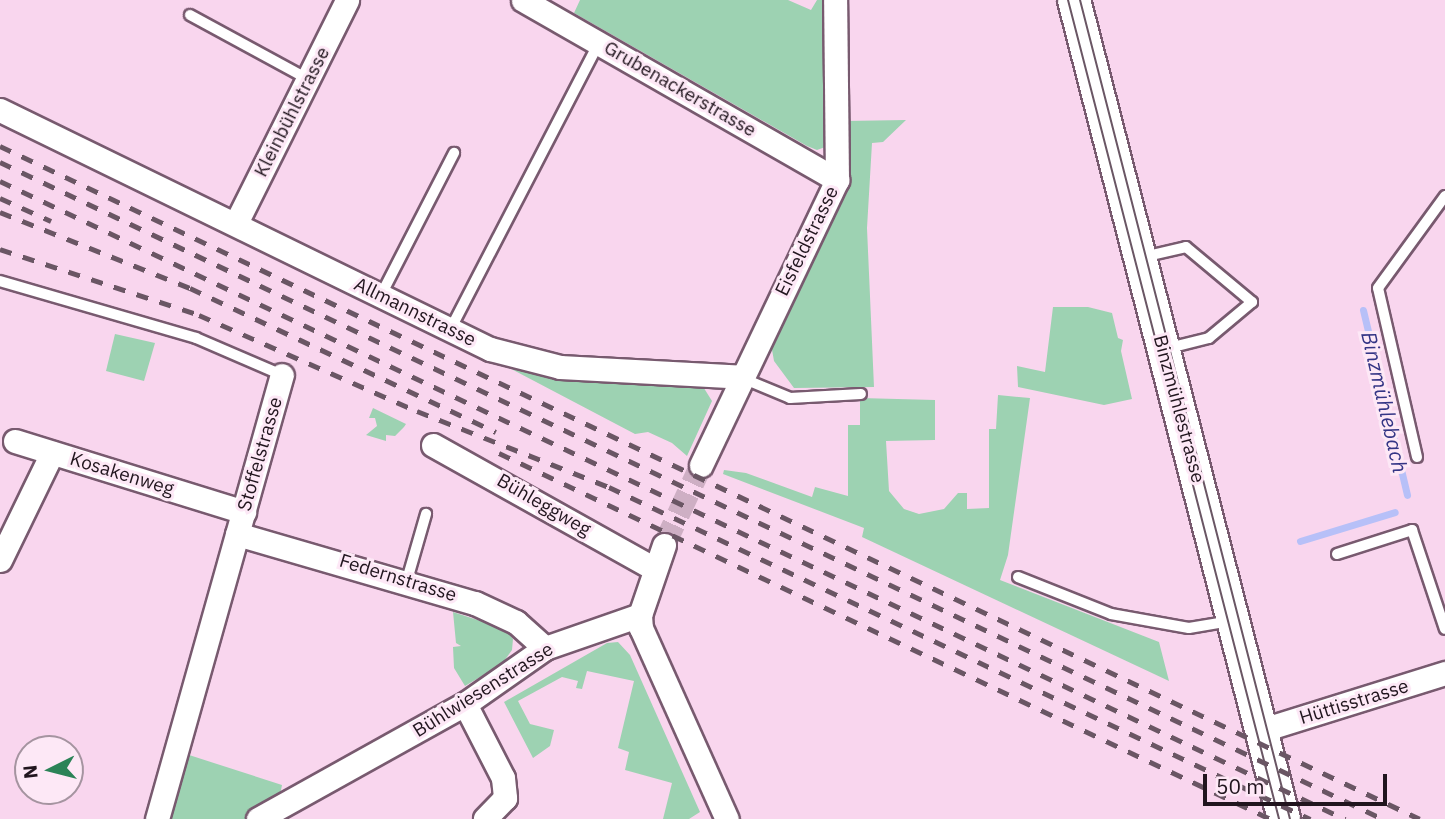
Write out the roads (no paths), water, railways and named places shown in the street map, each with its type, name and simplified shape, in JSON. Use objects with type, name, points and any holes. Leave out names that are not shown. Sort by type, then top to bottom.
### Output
[{"type":"street","name":"Kleinbühlstrasse","points":[[236,223],[348,0]]},
{"type":"street","name":"Grubenackerstrasse","points":[[523,0],[837,180]]},
{"type":"street","name":"Eisfeldstrasse","points":[[701,465],[837,180],[835,0]]},
{"type":"street","name":"Binzmühlestrasse","points":[[1074,0],[1284,819]]},
{"type":"street","name":"Allmannstrasse","points":[[0,110],[236,223],[450,330],[513,357],[561,367],[742,377]]},
{"type":"street","name":"Stoffelstrasse","points":[[157,819],[282,375]]},
{"type":"street","name":"Kosakenweg","points":[[8,439],[241,523]]},
{"type":"street","name":"Bühleggweg","points":[[433,445],[653,568]]},
{"type":"street","points":[[0,560],[52,453]]},
{"type":"street","name":"Federnstrasse","points":[[241,523],[407,580],[516,622],[545,649]]},
{"type":"street","points":[[664,545],[653,568],[640,615],[641,628],[727,819]]},
{"type":"street","name":"Bühlwiesenstrasse","points":[[258,819],[465,704],[545,649],[602,624],[640,615]]},
{"type":"street","name":"Hüttisstrasse","points":[[1262,730],[1445,673]]},
{"type":"street","points":[[465,704],[503,778],[505,798],[485,819]]},
{"type":"lane","points":[[190,15],[308,79]]},
{"type":"lane","points":[[450,330],[599,43]]},
{"type":"lane","points":[[381,295],[454,153]]},
{"type":"lane","points":[[1417,457],[1378,288],[1445,196]]},
{"type":"lane","points":[[1140,258],[1186,247],[1252,302],[1209,338],[1164,349]]},
{"type":"lane","name":"Stoffelstrasse","points":[[0,281],[196,338],[282,375]]},
{"type":"lane","name":"Allmannstrasse","points":[[742,377],[790,398],[861,394]]},
{"type":"lane","points":[[407,580],[426,514]]},
{"type":"lane","points":[[1337,554],[1412,530],[1445,629]]},
{"type":"lane","points":[[1018,577],[1111,614],[1189,628],[1234,621]]},
{"type":"waterway","name":"Binzmühlebach","points":[[1363,310],[1407,495]]},
{"type":"waterway","name":"Binzmühlebach","points":[[1300,541],[1395,512]]},
{"type":"tunnel","points":[[664,545],[701,465]]},
{"type":"tram line","points":[[1068,0],[1279,819]]},
{"type":"tram line","points":[[1080,0],[1290,819]]},
{"type":"railway","points":[[0,146],[1420,819]]},
{"type":"railway","points":[[0,162],[1383,819]]},
{"type":"railway","points":[[0,181],[1345,819]]},
{"type":"railway","points":[[0,198],[51,221]]},
{"type":"railway","points":[[0,212],[190,288],[496,432]]},
{"type":"railway","points":[[0,249],[199,315],[417,411],[609,487],[1310,819]]},
{"type":"railway","points":[[499,453],[1271,819]]}]
